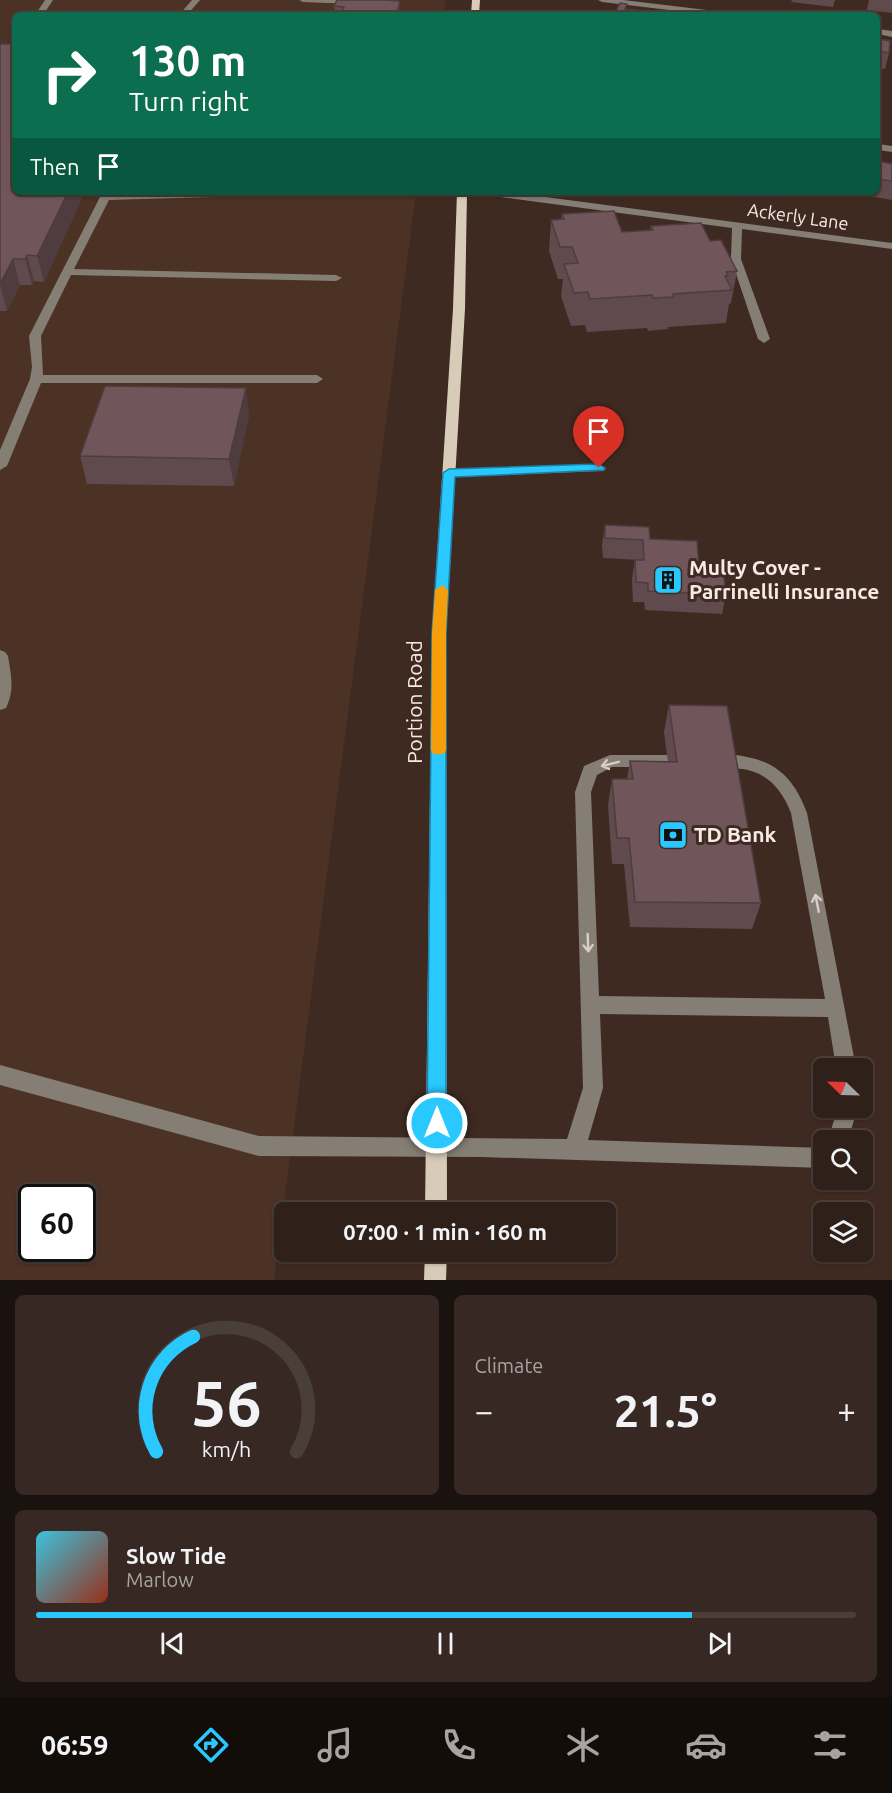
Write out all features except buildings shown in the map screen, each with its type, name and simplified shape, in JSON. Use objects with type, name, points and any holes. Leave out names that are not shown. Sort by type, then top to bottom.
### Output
[{"type":"main road","name":"Portion Road","points":[[436,1202],[439,633],[459,309],[462,195]]},
{"type":"main road","points":[[435,1280],[436,1262]]},
{"type":"street","points":[[186,12],[196,0]]},
{"type":"street","points":[[303,0],[382,4]]},
{"type":"street","points":[[602,0],[706,12]]},
{"type":"street","points":[[0,466],[36,379],[38,367],[35,336],[104,195]]},
{"type":"street","name":"Ackerly Lane","points":[[507,195],[892,246]]},
{"type":"street","points":[[737,226],[736,259],[764,339]]},
{"type":"street","points":[[67,272],[336,278]]},
{"type":"street","points":[[36,379],[317,379]]},
{"type":"street","points":[[449,473],[599,468]]},
{"type":"street","points":[[0,656],[5,683],[0,704]]},
{"type":"street","points":[[574,1151],[592,1088],[583,792],[590,771],[610,761],[668,761]]},
{"type":"street","points":[[724,761],[746,761],[769,769],[792,793],[800,813],[844,1058]]},
{"type":"street","points":[[590,1005],[836,1008]]},
{"type":"street","points":[[0,1075],[259,1146],[436,1146],[813,1158]]},
{"type":"shaded area","points":[[0,0],[446,0],[444,12],[12,12],[12,195],[416,195],[284,1202],[274,1202],[274,1262],[276,1262],[274,1280],[0,1280]]},
{"type":"slow traffic","points":[[438,750],[439,633],[442,590]]},
{"type":"place","name":"Multy Cover - Parrinelli Insurance","points":[[668,580]]},
{"type":"place","name":"TD Bank","points":[[673,835]]},
{"type":"route","points":[[437,1123],[439,633],[449,473],[599,468]]}]
